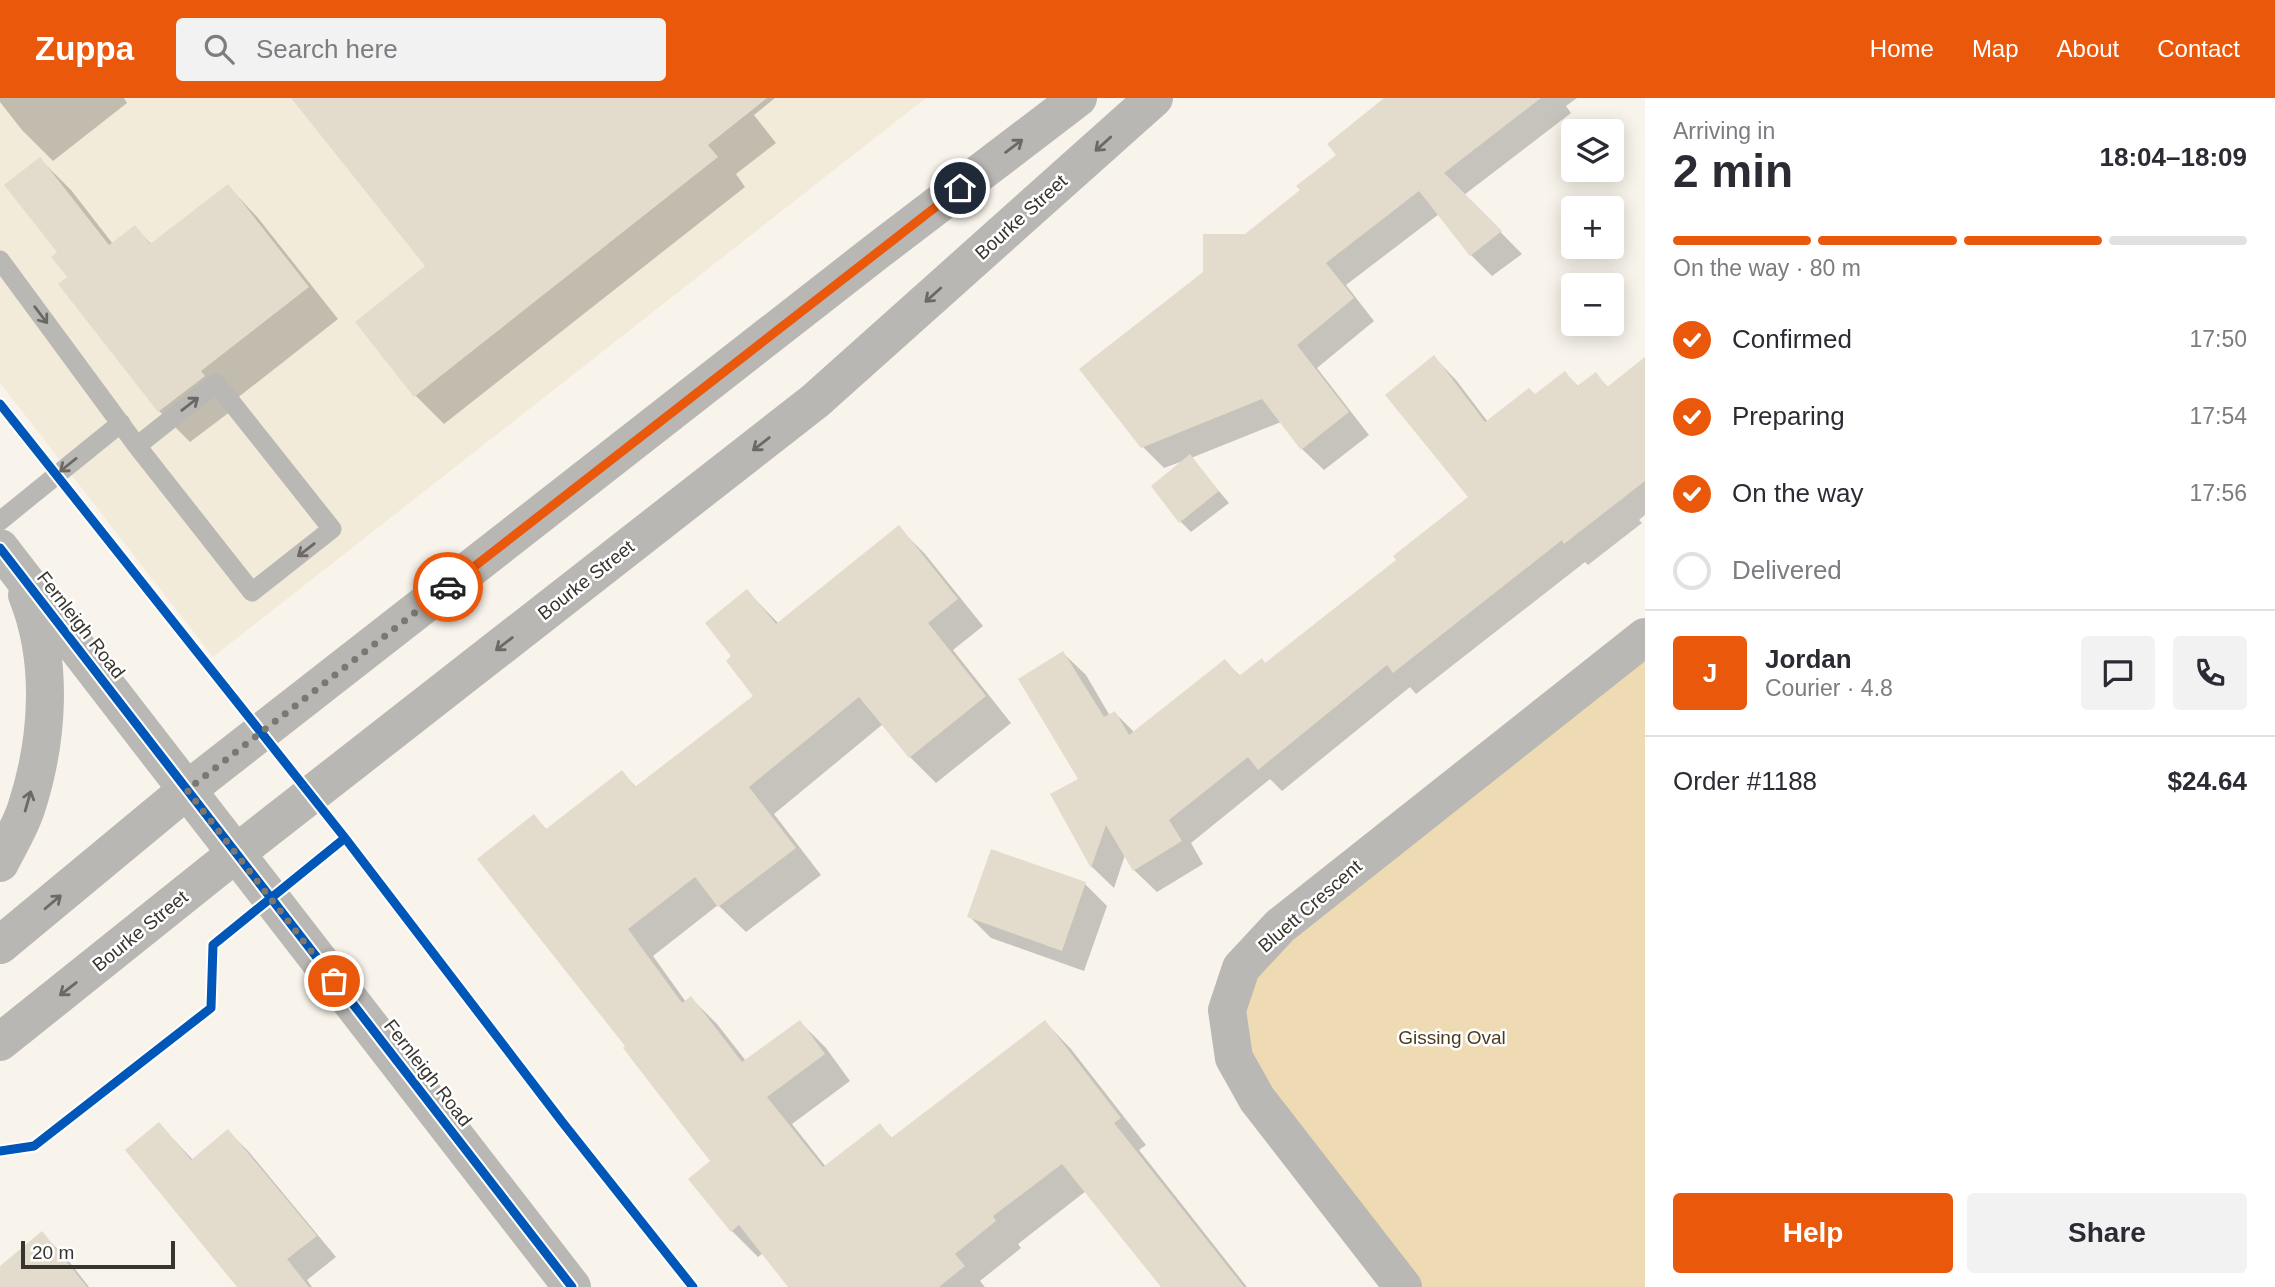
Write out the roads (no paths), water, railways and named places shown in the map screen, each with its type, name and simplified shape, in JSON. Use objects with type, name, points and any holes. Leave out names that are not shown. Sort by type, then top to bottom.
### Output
[{"type":"main road","name":"Bourke Street","points":[[0,1042],[235,854],[816,401],[1154,98]]},
{"type":"main road","points":[[0,946],[187,790],[1067,101]]},
{"type":"street","name":"Fernleigh Road","points":[[8,559],[572,1287]]},
{"type":"street","points":[[0,863],[25,811],[36,772],[44,717],[44,663],[36,617],[8,559]]},
{"type":"street","name":"Bluett Crescent","points":[[1403,1287],[1257,1099],[1234,1058],[1227,1010],[1241,968],[1280,926],[1645,637]]},
{"type":"lane","points":[[0,260],[137,446],[252,592],[332,530],[216,383],[137,446]]},
{"type":"lane","points":[[0,521],[121,423]]},
{"type":"park label","name":"Gissing Oval","points":[[1452,1037]]}]
